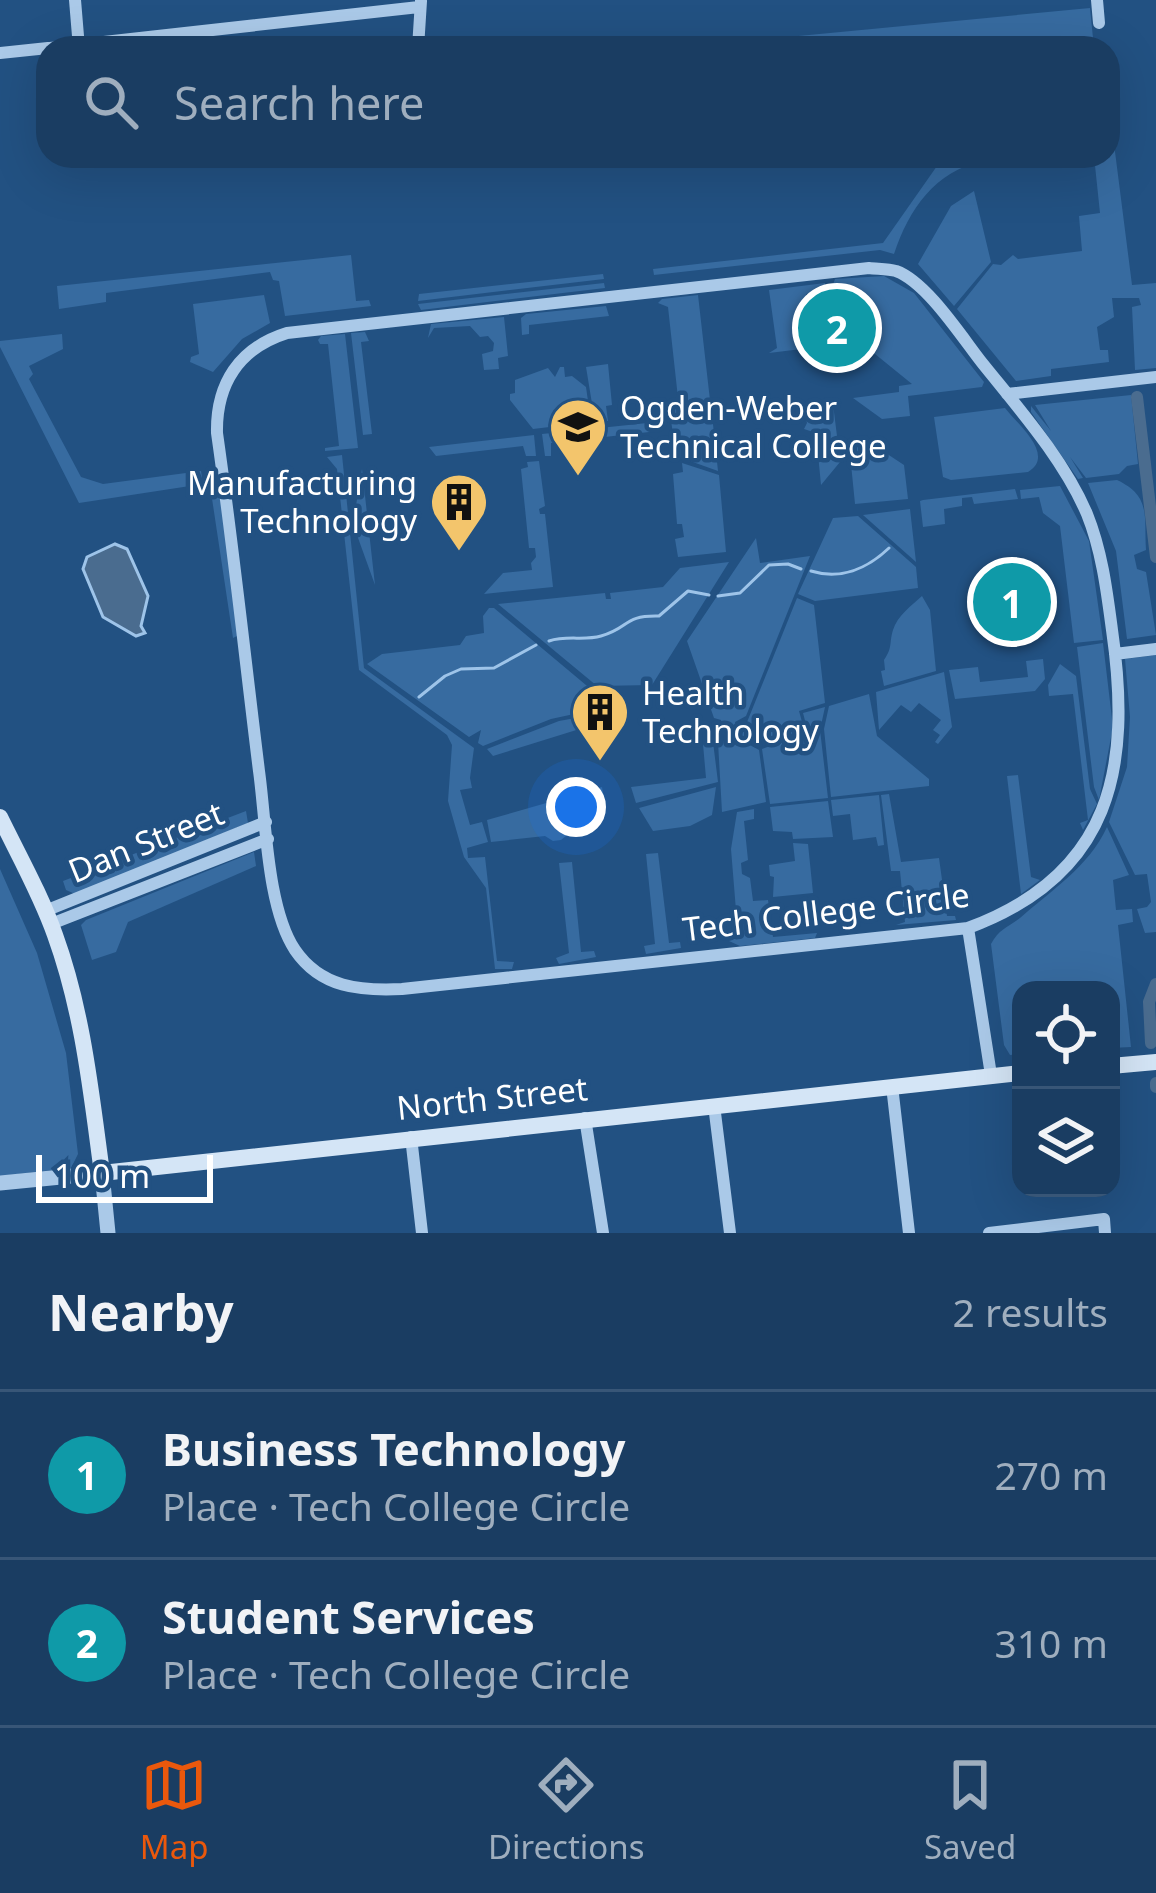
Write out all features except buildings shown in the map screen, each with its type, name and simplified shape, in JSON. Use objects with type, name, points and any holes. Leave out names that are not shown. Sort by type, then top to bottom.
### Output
[{"type":"main road","points":[[0,817],[48,917],[73,994],[88,1063],[102,1173]]},
{"type":"main road","points":[[1120,1065],[1156,1063]]},
{"type":"main road","name":"North Street","points":[[102,1173],[1012,1074]]},
{"type":"street","points":[[75,0],[78,36]]},
{"type":"street","points":[[1097,0],[1099,23]]},
{"type":"street","points":[[166,36],[421,4],[419,36]]},
{"type":"street","points":[[0,53],[36,49]]},
{"type":"street","name":"Tech College Circle","points":[[869,268],[895,271],[919,287],[1007,394],[1071,482],[1088,517],[1107,589],[1115,653],[1119,750],[1102,813],[1084,844],[1051,880],[968,928],[402,989],[357,989],[322,976],[305,963],[290,942],[279,912],[217,411],[231,372],[246,354],[270,338],[348,325],[869,268]]},
{"type":"street","points":[[1007,394],[1156,377]]},
{"type":"street","points":[[1115,653],[1156,649]]},
{"type":"street","name":"Dan Street","points":[[48,917],[266,821]]},
{"type":"street","name":"Dan Street","points":[[48,917],[268,838]]},
{"type":"street","points":[[968,928],[991,1076]]},
{"type":"street","points":[[892,1086],[909,1233]]},
{"type":"street","points":[[714,1105],[730,1233]]},
{"type":"street","points":[[586,1118],[602,1232]]},
{"type":"street","points":[[410,1137],[422,1233]]},
{"type":"street","points":[[102,1173],[108,1233]]},
{"type":"street","name":"North Street","points":[[0,1184],[102,1173]]},
{"type":"street","points":[[989,1233],[1105,1226]]},
{"type":"shaded area","points":[[1090,8],[1093,36],[799,36]]},
{"type":"shaded area","points":[[936,168],[962,168],[926,194],[894,254],[880,250],[654,275],[653,269],[883,243]]},
{"type":"shaded area","points":[[1095,168],[1117,168],[1132,285],[1156,283],[1156,368],[1135,370],[1132,307],[1141,305],[1139,298],[1112,298],[1114,317],[1097,327],[1100,350],[1108,350],[1109,362],[1051,369],[1051,376],[1016,381],[957,309],[993,264],[1001,265],[1013,255],[1018,259],[1082,251],[1079,216],[1100,213]]},
{"type":"shaded area","points":[[974,191],[991,262],[954,306],[918,264],[951,206]]},
{"type":"shaded area","points":[[351,255],[356,301],[369,300],[371,306],[285,316],[279,281],[270,272],[106,293],[106,302],[59,309],[57,286]]},
{"type":"shaded area","points":[[603,274],[604,279],[418,301],[419,294]]},
{"type":"shaded area","points":[[884,276],[914,293],[984,382],[982,387],[908,396],[910,416],[882,419],[853,398],[899,392],[899,386],[912,384],[875,354],[868,356],[859,350],[855,304],[862,303],[861,294],[852,288],[831,290],[835,279]]},
{"type":"shaded area","points":[[604,283],[605,288],[421,310],[418,304]]},
{"type":"shaded area","points":[[825,283],[826,291],[806,294],[807,309],[815,309],[818,347],[769,353],[777,348],[769,290]]},
{"type":"shaded area","points":[[264,295],[270,323],[242,339],[213,372],[190,362],[199,354],[193,304]]},
{"type":"shaded area","points":[[698,295],[711,409],[671,414],[679,407],[668,307],[658,303]]},
{"type":"shaded area","points":[[606,306],[609,316],[529,325],[529,334],[522,335],[521,318],[526,314]]},
{"type":"shaded area","points":[[504,317],[508,356],[498,358],[499,369],[484,370],[482,354],[493,351],[494,343],[470,326],[434,328],[428,338],[431,324]]},
{"type":"shaded area","points":[[365,332],[369,341],[361,342],[372,434],[363,435],[351,333]]},
{"type":"shaded area","points":[[62,334],[63,349],[29,366],[33,374],[29,379],[81,477],[103,484],[201,471],[203,484],[79,503],[0,347],[0,341]]},
{"type":"shaded area","points":[[345,334],[358,448],[325,451],[339,446],[328,344],[318,340]]},
{"type":"shaded area","points":[[608,364],[612,405],[606,406],[608,421],[595,422],[586,367]]},
{"type":"shaded area","points":[[560,367],[565,377],[572,376],[586,387],[591,422],[533,429],[510,400],[515,380],[548,368],[555,377]]},
{"type":"shaded area","points":[[1131,395],[1138,464],[1119,474],[1086,478],[1070,457],[1083,478],[1078,479],[1031,412],[1031,406],[1051,431],[1035,405]]},
{"type":"shaded area","points":[[833,404],[839,452],[827,454],[839,455],[840,462],[821,485],[816,433],[804,429],[803,407]]},
{"type":"shaded area","points":[[1005,408],[1032,440],[1036,465],[1028,472],[943,477],[934,417]]},
{"type":"shaded area","points":[[712,415],[718,471],[676,456],[671,420]]},
{"type":"shaded area","points":[[657,422],[658,431],[551,443],[551,456],[545,456],[542,434]]},
{"type":"shaded area","points":[[534,435],[536,456],[526,456],[523,446],[436,456],[429,447]]},
{"type":"shaded area","points":[[863,438],[904,465],[908,499],[855,504],[850,454]]},
{"type":"shaded area","points":[[342,455],[364,668],[474,748],[472,788],[460,790],[470,825],[482,822],[488,842],[467,848],[468,858],[485,857],[497,961],[514,962],[512,969],[495,969],[486,888],[464,857],[448,801],[452,745],[447,735],[359,670],[337,469],[327,457]]},
{"type":"shaded area","points":[[539,461],[545,506],[539,509],[545,514],[553,587],[484,594],[503,573],[532,570],[536,557],[535,548],[529,548],[521,469],[528,467],[527,462]]},
{"type":"shaded area","points":[[682,463],[719,475],[726,552],[678,557],[675,539],[684,537],[682,524],[677,524],[673,474],[683,472]]},
{"type":"shaded area","points":[[362,469],[375,585],[353,524]]},
{"type":"shaded area","points":[[208,472],[219,475],[239,635],[233,638]]},
{"type":"shaded area","points":[[1117,480],[1136,493],[1144,508],[1146,550],[1134,555],[1137,569],[1146,572],[1156,635],[1127,639],[1116,551],[1088,483]]},
{"type":"shaded area","points":[[1060,486],[1089,541],[1103,640],[1074,643],[1060,526],[1043,513],[1039,497],[1021,499],[1020,490]]},
{"type":"shaded area","points":[[1015,489],[1018,499],[974,504],[972,497],[962,498],[962,506],[944,509],[945,524],[923,527],[920,501]]},
{"type":"shaded area","points":[[910,509],[916,562],[863,515]]},
{"type":"shaded area","points":[[858,516],[916,567],[918,588],[815,601],[798,594],[833,518]]},
{"type":"shaded area","points":[[756,538],[760,563],[810,556],[746,716],[735,722],[737,734],[724,736],[687,641]]},
{"type":"shaded area","points":[[115,544],[127,549],[148,596],[141,626],[145,633],[136,636],[103,617],[83,569],[87,557]]},
{"type":"shaded area","points":[[729,562],[652,685],[597,686],[498,604],[605,593],[611,599],[610,593],[663,587],[680,568]]},
{"type":"shaded area","points":[[922,596],[930,610],[936,671],[884,686],[881,671],[895,625]]},
{"type":"shaded area","points":[[797,598],[814,605],[825,703],[799,711],[804,729],[759,746],[741,737]]},
{"type":"shaded area","points":[[489,608],[611,706],[551,719],[483,746],[478,743],[481,730],[469,737],[367,664],[382,654],[460,645],[466,636],[484,633],[483,616]]},
{"type":"shaded area","points":[[1103,643],[1113,727],[1099,800],[1077,647]]},
{"type":"shaded area","points":[[1156,655],[1156,932],[1145,933],[1137,909],[1151,902],[1147,874],[1135,875],[1109,822],[1127,767],[1130,717],[1125,659]]},
{"type":"shaded area","points":[[1043,659],[1045,679],[1035,691],[955,699],[949,670],[978,667],[980,682],[1028,677],[1026,661]]},
{"type":"shaded area","points":[[1060,664],[1076,676],[1090,789],[1097,804],[1083,830],[1080,823],[1088,820],[1073,694],[1049,696],[1048,685]]},
{"type":"shaded area","points":[[944,672],[952,727],[938,744],[940,735],[933,730],[941,720],[919,703],[911,712],[901,705],[879,730],[876,692]]},
{"type":"shaded area","points":[[869,694],[877,736],[929,779],[929,786],[831,797],[824,729],[829,706]]},
{"type":"shaded area","points":[[825,707],[820,730],[828,798],[770,804],[762,749],[808,732],[803,713]]},
{"type":"shaded area","points":[[614,711],[615,718],[493,756],[487,749],[559,721]]},
{"type":"shaded area","points":[[739,739],[759,750],[766,802],[722,812],[718,742]]},
{"type":"shaded area","points":[[713,742],[718,782],[636,803],[631,787],[706,778],[703,744]]},
{"type":"shaded area","points":[[1018,775],[1031,877],[1040,880],[1021,894],[1007,776]]},
{"type":"shaded area","points":[[602,787],[605,804],[561,840],[545,836],[491,842],[487,820]]},
{"type":"shaded area","points":[[716,787],[712,815],[690,826],[653,831],[639,808]]},
{"type":"shaded area","points":[[889,794],[901,862],[939,858],[947,916],[956,920],[896,925],[905,922],[900,871],[891,871],[881,795]]},
{"type":"shaded area","points":[[879,795],[884,845],[878,846],[876,837],[853,840],[850,814],[833,816],[831,800]]},
{"type":"shaded area","points":[[828,801],[833,837],[793,839],[792,832],[773,831],[770,807]]},
{"type":"shaded area","points":[[754,809],[754,819],[744,821],[748,860],[741,863],[742,874],[750,878],[753,901],[768,900],[773,937],[817,933],[815,938],[740,946],[729,941],[738,935],[731,849],[737,812]]},
{"type":"shaded area","points":[[246,811],[248,823],[75,894],[66,890],[63,881]]},
{"type":"shaded area","points":[[1107,827],[1129,875],[1113,880],[1116,910],[1132,909],[1133,922],[1118,925],[1131,1047],[1120,1048],[1120,981],[1012,981],[1010,1055],[1004,1045],[991,944],[1079,867]]},
{"type":"shaded area","points":[[793,843],[808,844],[813,893],[773,897],[769,865],[795,861]]},
{"type":"shaded area","points":[[254,852],[256,866],[128,922],[116,952],[92,960],[81,925],[86,920]]},
{"type":"shaded area","points":[[658,853],[669,943],[680,942],[681,948],[646,954],[644,946],[655,944],[646,854]]},
{"type":"shaded area","points":[[572,862],[581,952],[594,951],[596,957],[559,964],[556,958],[569,953],[559,863]]},
{"type":"shaded area","points":[[0,869],[37,953],[66,1053],[78,1154],[71,1168],[0,1176]]},
{"type":"waterway","points":[[1137,397],[1156,557]]},
{"type":"waterway","points":[[811,571],[853,571],[889,548]]},
{"type":"waterway","points":[[718,596],[740,593],[769,565],[801,569]]},
{"type":"waterway","points":[[549,641],[601,636],[632,620],[659,616],[688,591],[709,595]]},
{"type":"waterway","points":[[419,697],[445,676],[461,669],[494,668],[536,645]]},
{"type":"waterway","points":[[1151,1043],[1149,1002],[1156,984]]},
{"type":"place","name":"Student Services","points":[[837,328]]},
{"type":"place","name":"Ogden-Weber Technical College","points":[[578,478]]},
{"type":"place","name":"Manufacturing Technology","points":[[459,553]]},
{"type":"place","name":"Business Technology","points":[[1012,602]]},
{"type":"place","name":"Health Technology","points":[[600,763]]}]
